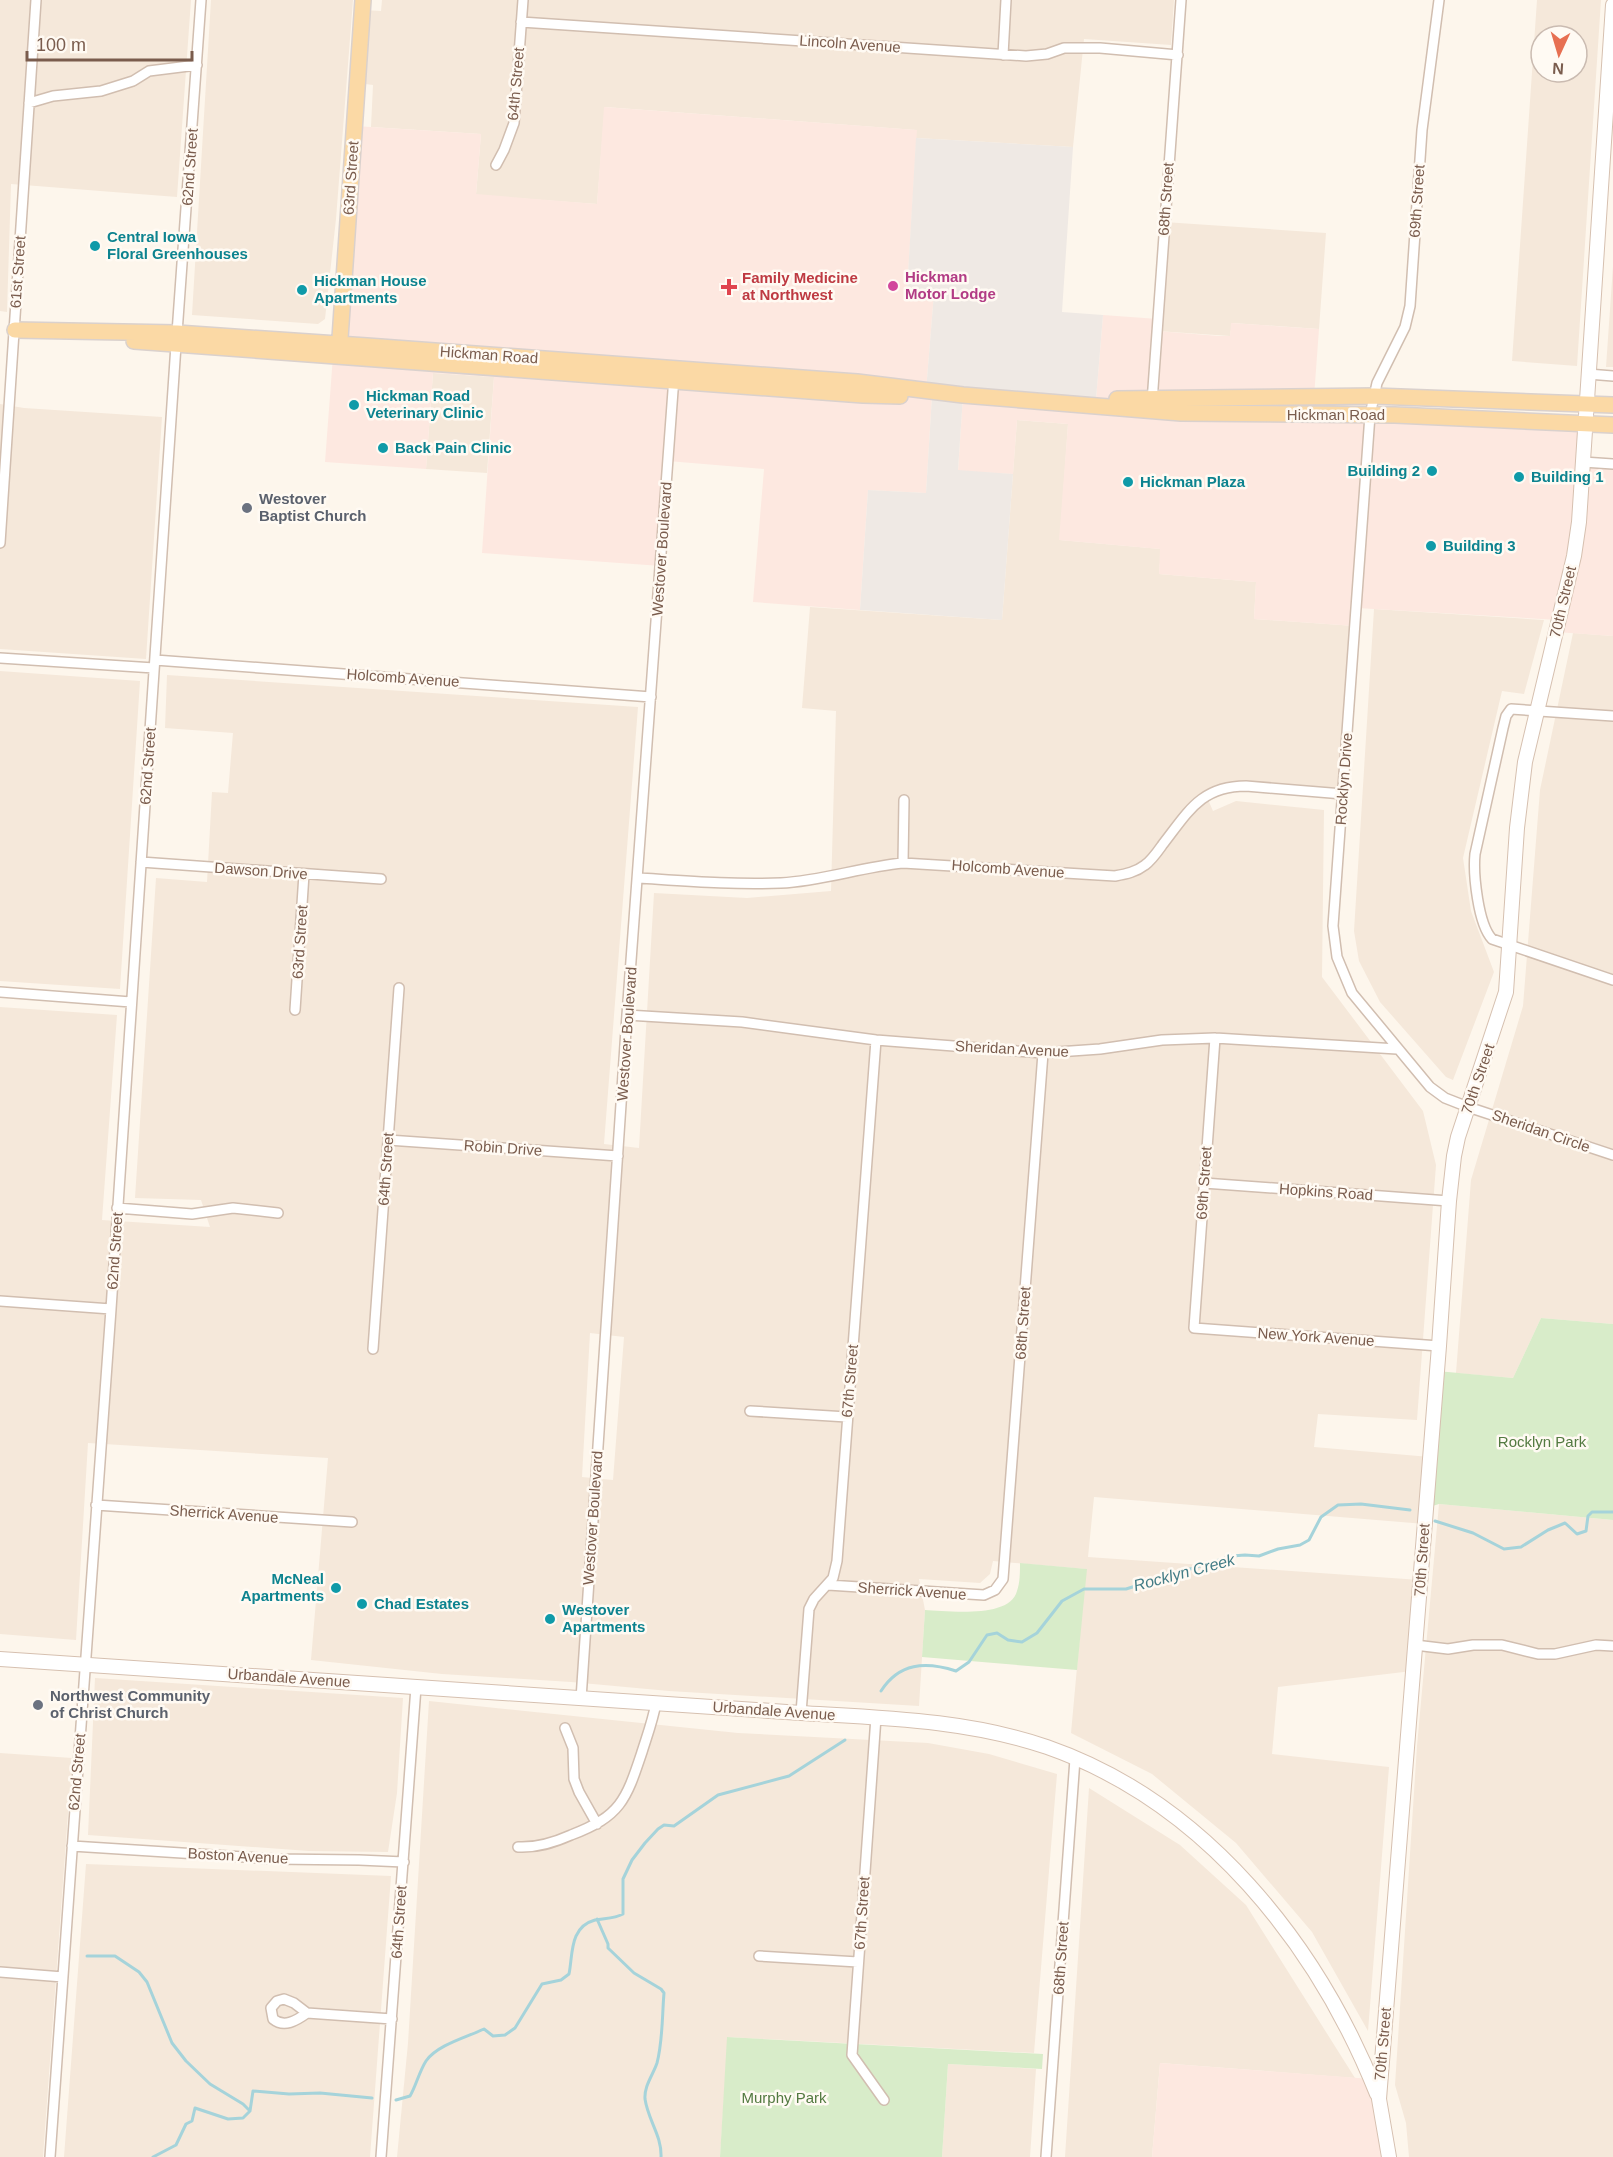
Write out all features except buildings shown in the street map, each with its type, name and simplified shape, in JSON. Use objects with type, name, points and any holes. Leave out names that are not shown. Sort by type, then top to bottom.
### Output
[{"type":"main road","name":"63rd Street","points":[[339,351],[363,0]]},
{"type":"main road","name":"Hickman Road","points":[[7,330],[177,339],[674,375],[857,382],[963,395],[1060,402],[1151,405],[1374,396],[1613,405]]},
{"type":"main road","name":"Hickman Road","points":[[1151,405],[1181,413],[1370,415],[1613,426]]},
{"type":"street","name":"61st Street","points":[[0,543],[7,330],[29,103],[36,0]]},
{"type":"street","name":"62nd Street","points":[[50,2157],[201,0]]},
{"type":"street","name":"64th Street","points":[[496,165],[514,123],[523,0]]},
{"type":"street","points":[[1003,55],[1006,0]]},
{"type":"street","name":"68th Street","points":[[1151,405],[1181,0]]},
{"type":"street","name":"69th Street","points":[[1374,396],[1377,383],[1405,327],[1410,306],[1422,130],[1439,0]]},
{"type":"street","name":"70th Street","points":[[1389,2157],[1379,2099],[1449,1201],[1454,1156],[1506,993],[1516,828],[1525,762],[1574,556],[1579,522],[1588,374],[1608,158],[1613,5]]},
{"type":"street","name":"Lincoln Avenue","points":[[521,22],[1003,55],[1047,54],[1064,48],[1100,48],[1178,55]]},
{"type":"street","points":[[29,103],[53,96],[101,91],[133,81],[149,70],[197,64]]},
{"type":"street","points":[[1588,374],[1613,376]]},
{"type":"street","name":"Westover Boulevard","points":[[581,1699],[627,1015],[639,878],[674,375]]},
{"type":"street","name":"Rocklyn Drive","points":[[1374,396],[1370,415],[1333,926],[1336,957],[1352,993],[1430,1087],[1445,1098],[1468,1107]]},
{"type":"street","points":[[1583,462],[1613,464]]},
{"type":"street","name":"Holcomb Avenue","points":[[0,658],[155,664],[651,697]]},
{"type":"street","points":[[1613,716],[1511,709],[1506,716],[1475,854],[1474,870],[1485,931],[1492,939],[1613,980]]},
{"type":"street","name":"Holcomb Avenue","points":[[639,878],[782,883],[837,876],[868,867],[903,863],[1115,876],[1132,873],[1146,864],[1191,807],[1217,789],[1246,786],[1343,794]]},
{"type":"street","points":[[903,863],[904,800]]},
{"type":"street","name":"Dawson Drive","points":[[141,862],[381,879]]},
{"type":"street","name":"63rd Street","points":[[295,1010],[304,874]]},
{"type":"street","name":"64th Street","points":[[374,1349],[399,988]]},
{"type":"street","points":[[0,992],[131,1002]]},
{"type":"street","name":"Sheridan Avenue","points":[[627,1015],[742,1022],[876,1040],[1043,1053],[1100,1050],[1162,1040],[1215,1038],[1397,1049]]},
{"type":"street","name":"69th Street","points":[[1194,1328],[1215,1038]]},
{"type":"street","name":"67th Street","points":[[801,1713],[809,1609],[814,1599],[828,1585],[835,1572],[837,1561],[876,1040]]},
{"type":"street","name":"68th Street","points":[[996,1590],[1004,1579],[1006,1565],[1043,1053]]},
{"type":"street","name":"Sheridan Circle","points":[[1468,1107],[1613,1155]]},
{"type":"street","name":"Robin Drive","points":[[388,1140],[618,1156]]},
{"type":"street","name":"Hopkins Road","points":[[1204,1183],[1449,1201]]},
{"type":"street","points":[[117,1208],[192,1214],[233,1209],[278,1213]]},
{"type":"street","points":[[0,1301],[111,1309]]},
{"type":"street","name":"New York Avenue","points":[[1194,1328],[1439,1346]]},
{"type":"street","points":[[750,1411],[847,1417]]},
{"type":"street","name":"Sherrick Avenue","points":[[96,1505],[352,1522]]},
{"type":"street","name":"Sherrick Avenue","points":[[828,1585],[971,1595],[984,1595],[996,1590]]},
{"type":"street","points":[[1415,1645],[1448,1649],[1473,1645],[1502,1645],[1538,1654],[1556,1654],[1596,1645],[1613,1646]]},
{"type":"street","name":"Urbandale Avenue","points":[[0,1659],[581,1699],[915,1719],[960,1726],[1030,1742],[1075,1758],[1131,1786],[1170,1812],[1204,1839],[1255,1892],[1300,1950],[1339,2013],[1379,2099]]},
{"type":"street","name":"64th Street","points":[[381,2157],[416,1687]]},
{"type":"street","points":[[518,1847],[556,1842],[597,1824],[613,1813],[629,1791],[656,1703]]},
{"type":"street","name":"67th Street","points":[[876,1717],[852,2055],[884,2100]]},
{"type":"street","points":[[565,1728],[573,1748],[574,1779],[597,1824]]},
{"type":"street","name":"68th Street","points":[[1046,2157],[1075,1758]]},
{"type":"street","name":"Boston Avenue","points":[[72,1846],[274,1860],[404,1862]]},
{"type":"street","points":[[759,1956],[858,1962]]},
{"type":"street","points":[[0,1972],[63,1977]]},
{"type":"street","points":[[307,2013],[392,2019]]},
{"type":"shaded area","points":[[0,0],[191,0],[177,197],[11,184],[7,312],[0,311]]},
{"type":"shaded area","points":[[211,0],[353,0],[336,219],[325,319],[318,324],[192,315]]},
{"type":"shaded area","points":[[382,0],[1174,0],[1171,45],[1084,39],[1073,147],[916,138],[916,130],[605,107],[597,204],[476,195],[481,134],[371,127],[373,85],[357,83],[362,10],[381,11]]},
{"type":"shaded area","points":[[1537,0],[1601,0],[1577,366],[1512,361],[1531,84],[1589,84],[1589,24],[1535,24]]},
{"type":"shaded area","points":[[604,107],[917,130],[907,291],[934,293],[926,391],[340,344],[355,126],[481,134],[476,194],[597,204]]},
{"type":"shaded area","points":[[916,138],[1073,147],[1062,312],[1103,315],[1096,399],[963,396],[958,470],[1013,474],[1002,620],[860,610],[868,490],[926,493],[932,396],[926,391],[934,293],[907,291]]},
{"type":"shaded area","points":[[1164,222],[1326,233],[1319,329],[1232,323],[1230,336],[1157,331]]},
{"type":"shaded area","points":[[1613,266],[1613,367],[1606,367]]},
{"type":"shaded area","points":[[1103,315],[1158,319],[1157,331],[1219,336],[1230,336],[1231,323],[1319,329],[1314,397],[1096,399]]},
{"type":"shaded area","points":[[333,356],[863,395],[932,396],[926,493],[868,490],[860,610],[753,602],[764,469],[668,461],[661,566],[482,553],[494,377],[433,373],[426,469],[325,462]]},
{"type":"shaded area","points":[[433,373],[494,377],[487,473],[426,469]]},
{"type":"shaded area","points":[[963,395],[1585,424],[1583,462],[1613,464],[1613,636],[1556,632],[1558,620],[1357,608],[1355,626],[1254,619],[1256,582],[1159,574],[1160,549],[1059,540],[1068,424],[1017,420],[1013,474],[958,471]]},
{"type":"shaded area","points":[[0,404],[24,408],[162,417],[146,659],[0,649]]},
{"type":"shaded area","points":[[1017,420],[1068,424],[1060,540],[1161,549],[1159,574],[1256,582],[1254,619],[1355,626],[1343,794],[1246,786],[1206,795],[1213,811],[1236,801],[1324,810],[1322,977],[1423,1111],[1436,1165],[1417,1420],[1318,1414],[1314,1447],[1430,1457],[1425,1524],[1094,1497],[1088,1557],[1420,1580],[1412,1671],[1278,1687],[1272,1754],[1389,1767],[1368,2031],[1312,1932],[1236,1843],[1152,1774],[1071,1733],[1086,1569],[993,1561],[990,1574],[980,1583],[919,1579],[925,1610],[919,1706],[442,1674],[311,1660],[328,1458],[88,1443],[76,1640],[0,1634],[0,1007],[117,1015],[102,1220],[210,1227],[201,1200],[135,1198],[156,878],[207,882],[212,792],[228,793],[233,733],[165,728],[167,675],[638,707],[604,1144],[639,1148],[654,893],[747,898],[831,891],[836,711],[802,708],[810,607],[1002,620]],"holes":[[[590,1333],[624,1337],[613,1480],[582,1477]]]},
{"type":"shaded area","points":[[1374,609],[1544,620],[1524,694],[1502,691],[1463,858],[1471,911],[1494,972],[1453,1080],[1446,1077],[1380,1002],[1359,961],[1354,931]]},
{"type":"shaded area","points":[[1573,633],[1613,636],[1613,1324],[1541,1318],[1513,1378],[1456,1373],[1471,1180],[1523,1006],[1540,790]]},
{"type":"shaded area","points":[[0,671],[140,681],[120,989],[0,981]]},
{"type":"shaded area","points":[[1439,1504],[1613,1520],[1613,2157],[1409,2157],[1406,2123],[1395,2085],[1417,1746]]},
{"type":"shaded area","points":[[95,1678],[403,1698],[397,1793],[388,1852],[309,1851],[88,1835]]},
{"type":"shaded area","points":[[429,1701],[738,1733],[928,1743],[989,1754],[1057,1774],[1034,2053],[728,2037],[720,2157],[397,2157],[408,2043]]},
{"type":"shaded area","points":[[0,1753],[72,1758],[43,2157],[0,2157]]},
{"type":"shaded area","points":[[1089,1788],[1180,1845],[1246,1905],[1355,2078],[1160,2063],[1152,2157],[1065,2157]]},
{"type":"shaded area","points":[[86,1864],[391,1876],[370,2157],[64,2157]]},
{"type":"shaded area","points":[[1160,2063],[1371,2079],[1389,2157],[1152,2157]]},
{"type":"shaded area","points":[[948,2064],[1036,2069],[1030,2157],[942,2157]]},
{"type":"green space","name":"Rocklyn Park","points":[[1541,1318],[1613,1324],[1613,1520],[1439,1504],[1426,1508],[1437,1371],[1513,1378]]},
{"type":"green space","points":[[1020,1563],[1087,1569],[1077,1670],[922,1657],[925,1610],[962,1612],[991,1610],[1003,1606],[1012,1600],[1017,1591]]},
{"type":"green space","name":"Murphy Park","points":[[727,2037],[1043,2054],[1042,2069],[948,2064],[942,2157],[720,2157]]},
{"type":"waterway","name":"Rocklyn Creek","points":[[881,1691],[896,1675],[914,1667],[934,1666],[956,1671],[969,1662],[987,1635],[997,1633],[1008,1640],[1022,1642],[1037,1633],[1062,1601],[1084,1589],[1126,1589],[1232,1556],[1259,1556],[1278,1549],[1300,1545],[1309,1540],[1321,1517],[1338,1505],[1361,1504],[1410,1510]]},
{"type":"waterway","name":"Rocklyn Creek","points":[[1435,1521],[1473,1533],[1504,1549],[1521,1547],[1548,1530],[1565,1523],[1577,1534],[1586,1531],[1588,1516],[1592,1512],[1613,1512]]},
{"type":"waterway","name":"Rocklyn Creek","points":[[396,2100],[410,2096],[426,2061],[437,2050],[484,2029],[493,2036],[505,2035],[515,2028],[542,1984],[561,1980],[569,1974],[574,1942],[581,1929],[595,1920],[613,1918],[623,1914],[623,1879],[632,1860],[658,1829],[664,1825],[674,1826],[718,1795],[789,1776],[845,1740]]},
{"type":"waterway","points":[[597,1919],[608,1948],[634,1973],[664,1993],[659,2054],[645,2094],[661,2149],[661,2157]]},
{"type":"waterway","points":[[87,1956],[115,1956],[139,1972],[147,1982],[172,2043],[186,2061],[210,2084],[243,2104],[250,2111]]},
{"type":"waterway","name":"Rocklyn Creek","points":[[153,2157],[176,2145],[186,2124],[192,2121],[195,2108],[228,2119],[243,2118],[250,2111],[253,2091],[289,2094],[320,2093],[372,2098]]},
{"type":"place","name":"Central Iowa Floral Greenhouses","points":[[95,246]]},
{"type":"place","name":"Hickman Motor Lodge","points":[[893,286]]},
{"type":"place","name":"Family Medicine at Northwest","points":[[729,287]]},
{"type":"place","name":"Hickman House Apartments","points":[[302,290]]},
{"type":"place","name":"Hickman Road Veterinary Clinic","points":[[354,405]]},
{"type":"place","name":"Back Pain Clinic","points":[[383,448]]},
{"type":"place","name":"Building 2","points":[[1432,471]]},
{"type":"place","name":"Building 1","points":[[1519,477]]},
{"type":"place","name":"Hickman Plaza","points":[[1128,482]]},
{"type":"place","name":"Westover Baptist Church","points":[[247,508]]},
{"type":"place","name":"Building 3","points":[[1431,546]]},
{"type":"place","name":"McNeal Apartments","points":[[336,1588]]},
{"type":"place","name":"Chad Estates","points":[[362,1604]]},
{"type":"place","name":"Westover Apartments","points":[[550,1619]]},
{"type":"place","name":"Northwest Community of Christ Church","points":[[38,1705]]}]
